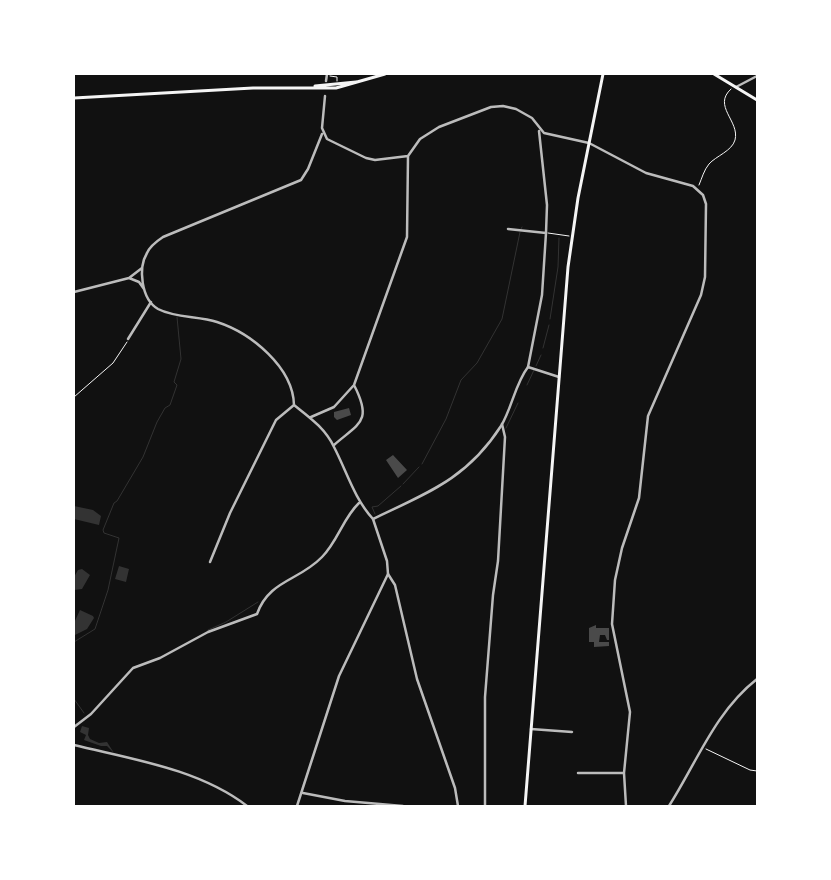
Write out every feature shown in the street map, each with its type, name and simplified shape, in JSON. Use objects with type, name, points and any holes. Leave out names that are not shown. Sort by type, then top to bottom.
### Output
[{"type":"main road","points":[[74,98],[197,90],[336,88],[385,74]]},
{"type":"main road","points":[[525,806],[559,376],[572,237],[602,74]]},
{"type":"main road","points":[[714,74],[757,100]]},
{"type":"main road","points":[[310,87],[360,82]]},
{"type":"street","points":[[326,82],[327,74]]},
{"type":"street","points":[[736,87],[757,76]]},
{"type":"street","points":[[144,289],[142,267],[149,248],[163,237],[301,180],[308,169],[322,134],[325,96]]},
{"type":"street","points":[[311,417],[334,407],[354,385],[407,237],[408,156],[420,139],[439,128],[480,110],[503,106],[529,115],[539,130],[544,133],[589,143],[639,170],[698,188],[706,204],[706,277],[701,295],[648,416],[638,498],[622,548],[615,580],[612,624],[630,712],[624,773],[626,806]]},
{"type":"street","points":[[373,519],[459,475],[480,455],[502,424],[528,367],[542,295],[546,233],[547,205],[539,130]]},
{"type":"street","points":[[322,134],[327,139],[366,158],[384,159],[408,156]]},
{"type":"street","points":[[508,229],[546,233]]},
{"type":"street","points":[[74,292],[130,278],[142,267]]},
{"type":"street","points":[[130,278],[139,282],[151,302],[160,310],[217,322],[246,336],[266,354],[290,383],[294,405],[311,417],[334,446],[359,503],[373,519],[388,561],[388,574],[339,676],[303,793],[296,806]]},
{"type":"street","points":[[128,339],[151,302]]},
{"type":"street","points":[[528,367],[559,376]]},
{"type":"street","points":[[334,446],[359,425],[362,419],[362,406],[354,385]]},
{"type":"street","points":[[210,562],[230,513],[276,420],[294,405]]},
{"type":"street","points":[[484,806],[485,697],[498,552],[505,437],[502,424]]},
{"type":"street","points":[[74,727],[86,719],[133,668],[160,658],[208,632],[257,614],[262,600],[275,587],[311,567],[324,556],[359,503]]},
{"type":"street","points":[[388,574],[395,585],[417,679],[455,788],[458,806]]},
{"type":"street","points":[[669,806],[711,729],[739,694],[757,679]]},
{"type":"street","points":[[531,729],[572,732]]},
{"type":"street","points":[[74,745],[152,764],[228,792],[247,806]]},
{"type":"street","points":[[578,773],[624,773]]},
{"type":"street","points":[[303,793],[345,801],[403,806]]},
{"type":"path","points":[[698,188],[709,164],[733,145],[735,140],[734,130],[724,102],[726,94],[736,87]]},
{"type":"path","points":[[546,233],[572,237]]},
{"type":"path","points":[[74,397],[113,363],[128,339]]},
{"type":"path","points":[[702,747],[750,770],[757,771]]},
{"type":"shaded area","points":[[74,506],[93,510],[101,516],[99,525],[74,519]]},
{"type":"shaded area","points":[[119,566],[129,569],[126,582],[115,579]]},
{"type":"shaded area","points":[[82,569],[90,575],[82,589],[74,590],[74,577],[78,570]]},
{"type":"shaded area","points":[[80,610],[94,618],[87,629],[75,635],[74,623]]},
{"type":"shaded area","points":[[82,726],[89,728],[88,735],[90,739],[99,743],[107,742],[114,753],[107,746],[101,746],[84,740],[86,735],[80,732]]},
{"type":"building","points":[[349,408],[351,415],[337,420],[334,417],[334,412]]},
{"type":"building","points":[[393,455],[407,470],[398,478],[386,460]]},
{"type":"building","points":[[596,625],[596,628],[609,628],[609,640],[607,640],[605,635],[600,635],[599,642],[609,642],[609,646],[594,647],[594,642],[589,642],[589,628]]},
{"type":"waterway","points":[[422,464],[446,419],[461,380],[477,363],[502,319],[520,232]]},
{"type":"waterway","points":[[550,319],[558,267],[559,238]]},
{"type":"waterway","points":[[74,642],[95,629],[108,590],[119,538],[104,533],[103,530],[114,503],[143,457],[157,422],[165,408],[170,405],[177,385],[174,382],[181,359],[177,317]]},
{"type":"waterway","points":[[543,348],[549,325]]},
{"type":"waterway","points":[[536,366],[541,355]]},
{"type":"waterway","points":[[527,385],[534,370]]},
{"type":"waterway","points":[[506,428],[518,403]]},
{"type":"waterway","points":[[403,484],[419,467]]},
{"type":"waterway","points":[[375,514],[372,507],[378,506],[401,486]]},
{"type":"waterway","points":[[208,630],[226,622],[258,602]]},
{"type":"waterway","points":[[74,699],[84,713]]}]
